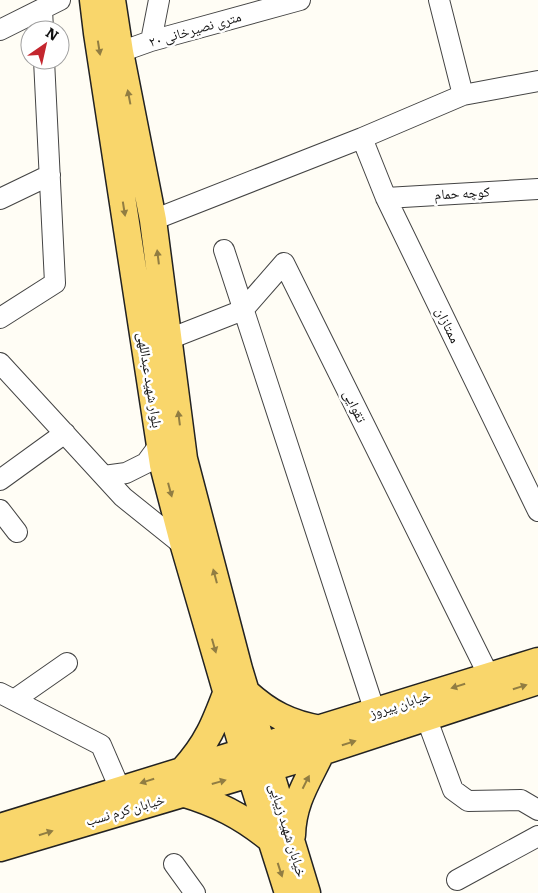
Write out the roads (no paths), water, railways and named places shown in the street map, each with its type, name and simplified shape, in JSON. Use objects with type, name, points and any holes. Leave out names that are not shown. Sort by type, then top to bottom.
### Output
[{"type":"main road","name":"بلوار شهید عبداللهی","points":[[93,0],[163,465],[184,546],[239,701]]},
{"type":"main road","name":"بلوار شهید عبداللهی","points":[[112,0],[120,52],[153,220],[184,459],[239,701],[256,760]]},
{"type":"main road","name":"خیابان پیروز","points":[[322,740],[375,712],[538,661]]},
{"type":"main road","name":"خیابان پیروز","points":[[256,760],[322,740],[426,717],[538,681]]},
{"type":"main road","points":[[239,701],[258,703],[322,740],[281,842],[235,813],[200,799],[182,782],[206,741],[239,701]]},
{"type":"main road","name":"خیابان کرم نسب","points":[[0,827],[124,799],[256,760]]},
{"type":"main road","name":"خیابان شهید زیبایی","points":[[256,760],[281,842],[288,893]]},
{"type":"main road","name":"خیابان کرم نسب","points":[[0,848],[124,799]]},
{"type":"main road","name":"خیابان شهید زیبایی","points":[[281,842],[306,893]]},
{"type":"street","points":[[151,41],[159,0]]},
{"type":"street","name":"۲۰ متری نصیرخانی","points":[[120,52],[151,41],[300,0]]},
{"type":"street","points":[[439,0],[463,95]]},
{"type":"street","points":[[2,26],[51,4]]},
{"type":"street","points":[[46,20],[51,4]]},
{"type":"street","points":[[0,318],[55,283],[45,70]]},
{"type":"street","points":[[153,220],[362,138],[463,95],[538,81]]},
{"type":"street","name":"ممتازان","points":[[362,138],[386,198],[538,511]]},
{"type":"street","points":[[0,200],[50,176]]},
{"type":"street","name":"کوچه حمام","points":[[386,198],[538,189]]},
{"type":"street","points":[[224,250],[375,712]]},
{"type":"street","name":"تقوایی","points":[[169,339],[243,310],[284,263],[489,676]]},
{"type":"street","points":[[0,363],[123,497],[184,546]]},
{"type":"street","points":[[0,480],[64,433]]},
{"type":"street","points":[[104,476],[126,473],[146,463],[160,444]]},
{"type":"street","points":[[0,510],[17,532]]},
{"type":"street","points":[[7,697],[67,663]]},
{"type":"street","points":[[7,697],[102,745],[124,799]]},
{"type":"street","points":[[426,717],[453,790],[468,801],[521,800],[538,810]]},
{"type":"street","points":[[457,880],[538,836]]},
{"type":"street","points":[[174,864],[194,893]]}]
